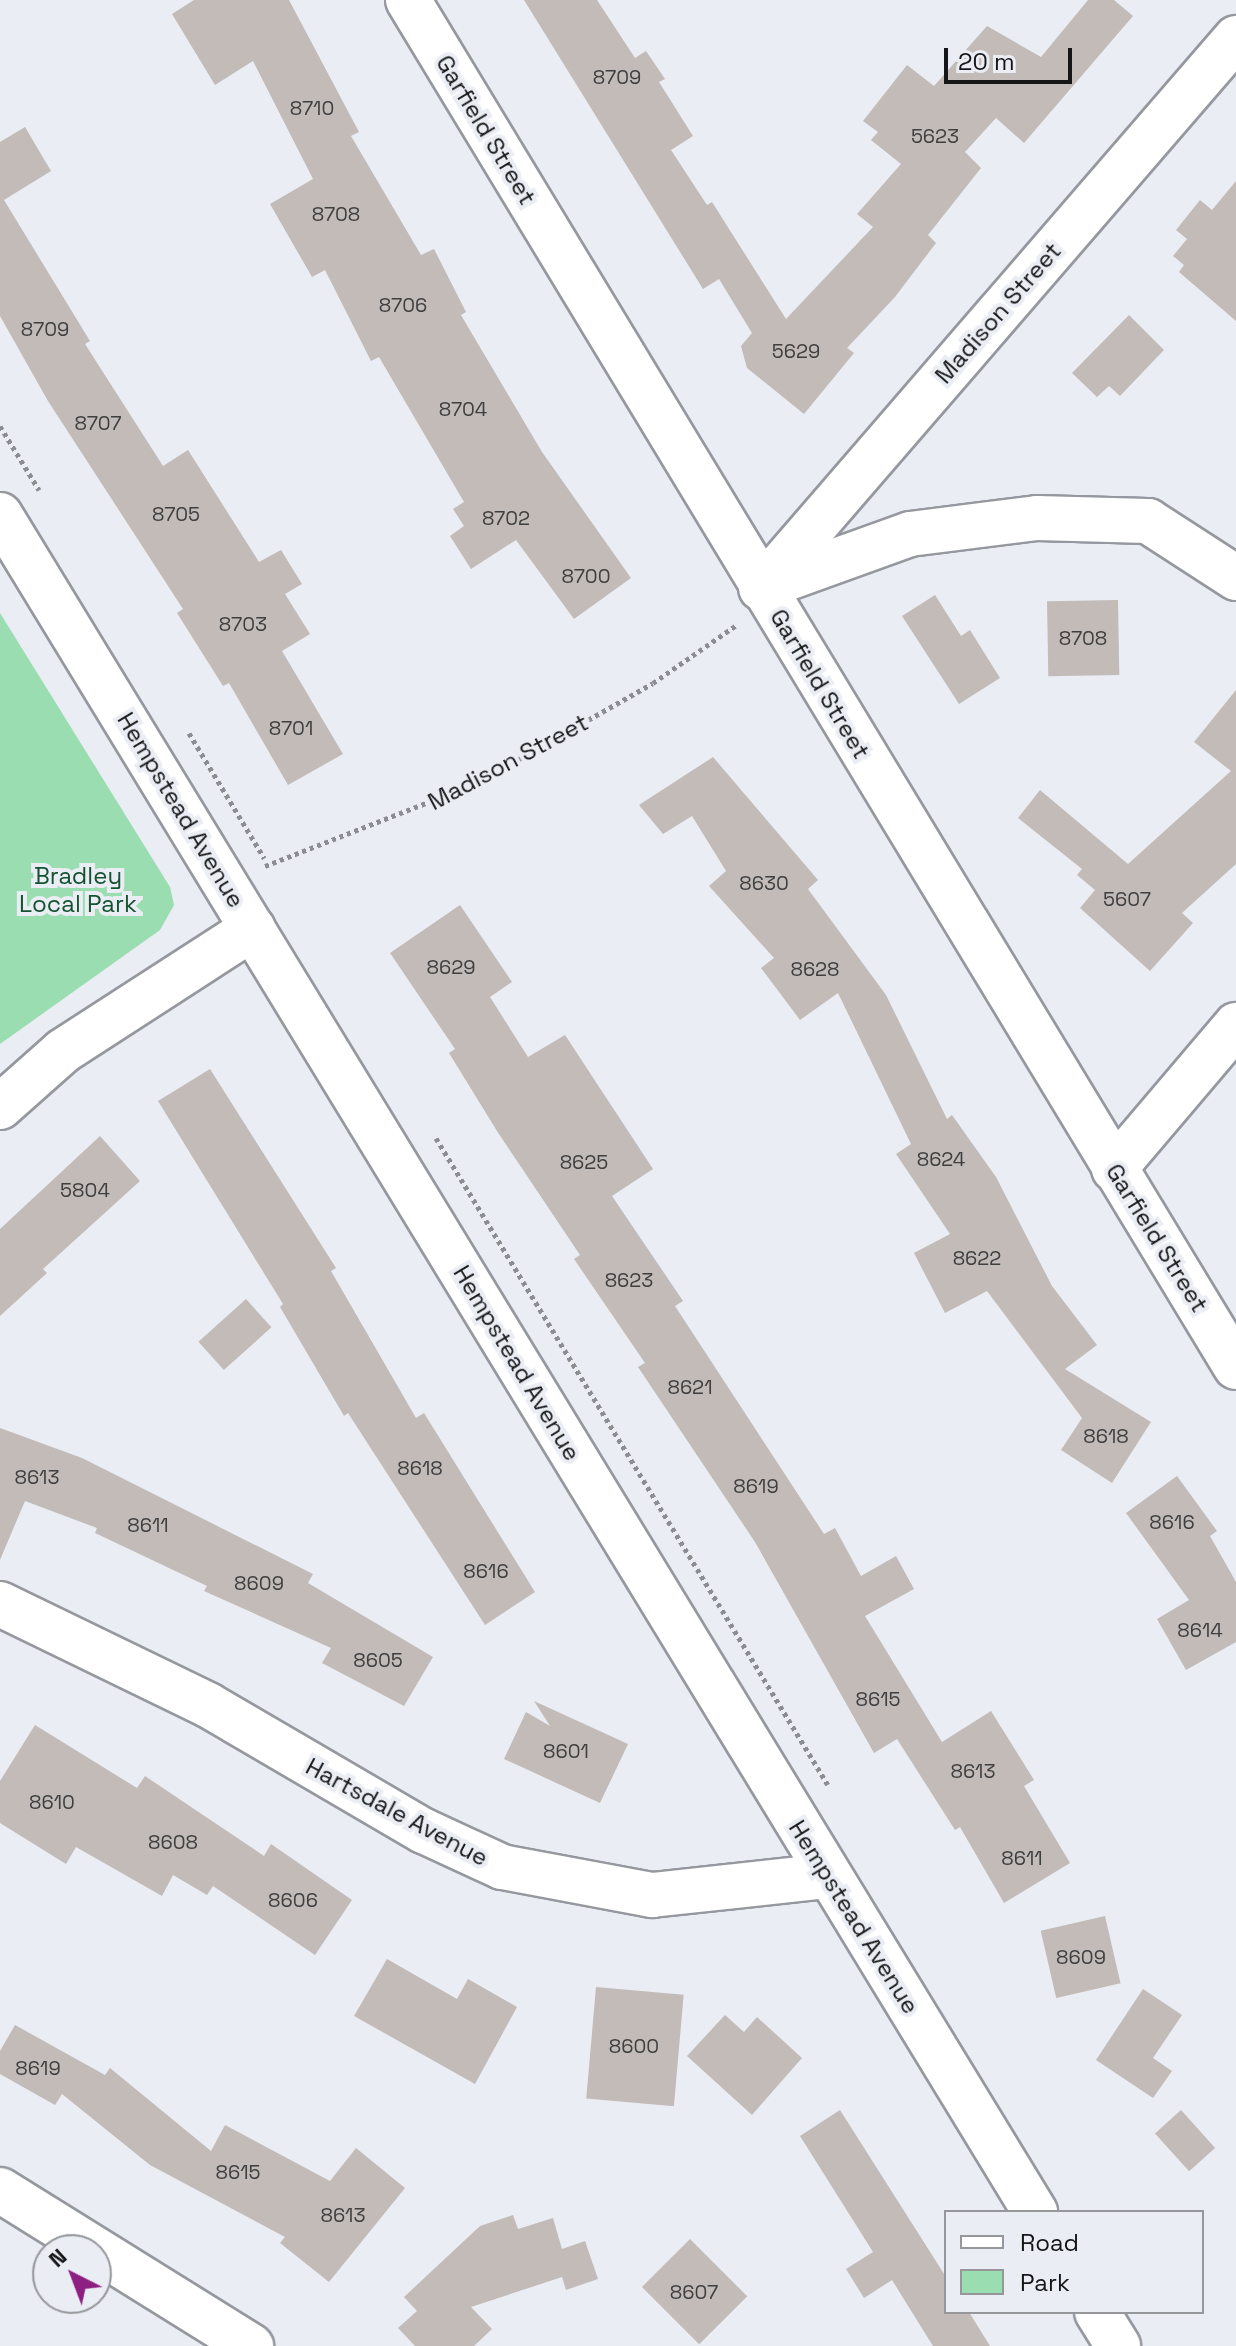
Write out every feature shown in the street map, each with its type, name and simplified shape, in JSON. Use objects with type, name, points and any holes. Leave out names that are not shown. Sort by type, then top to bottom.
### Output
[{"type":"street","name":"Garfield Street","points":[[408,0],[769,601],[1236,1367]]},
{"type":"street","name":"Madison Street","points":[[769,601],[1236,38]]},
{"type":"street","name":"Hempstead Avenue","points":[[0,515],[1034,2210]]},
{"type":"street","points":[[769,601],[910,534],[1037,518],[1148,521],[1236,578]]},
{"type":"street","points":[[0,1107],[63,1051],[253,928]]},
{"type":"street","points":[[1114,1169],[1236,1025]]},
{"type":"street","name":"Hartsdale Avenue","points":[[0,1604],[208,1705],[424,1831],[502,1867],[652,1895],[828,1876]]},
{"type":"street","points":[[0,2190],[251,2346]]},
{"type":"street","points":[[1098,2314],[1118,2346]]},
{"type":"path","name":"Madison Street","points":[[225,883],[244,871],[404,815],[477,783],[653,683],[769,601]]},
{"type":"green space","name":"Bradley Local Park","points":[[0,613],[170,887],[174,905],[160,930],[0,1044]]},
{"type":"building","points":[[194,0],[289,0],[359,132],[351,136],[421,255],[434,249],[466,312],[461,315],[542,452],[631,578],[574,619],[516,540],[471,569],[450,536],[464,526],[453,509],[464,502],[379,357],[371,361],[325,270],[312,277],[270,204],[313,179],[253,61],[215,85],[172,14]]},
{"type":"building","points":[[524,0],[597,0],[635,58],[646,51],[665,79],[659,82],[693,136],[671,150],[707,205],[712,202],[786,319],[873,227],[857,214],[901,164],[871,140],[878,132],[863,121],[907,65],[934,86],[987,26],[1041,57],[1088,0],[1114,0],[1133,16],[1024,143],[996,118],[965,152],[981,168],[928,235],[936,243],[895,297],[847,348],[854,353],[804,414],[747,368],[741,346],[752,333],[719,279],[703,289]]},
{"type":"building","points":[[25,127],[51,171],[4,200],[90,341],[85,344],[163,466],[188,450],[259,562],[281,550],[302,584],[285,594],[310,634],[282,651],[343,754],[288,785],[229,683],[223,686],[177,613],[183,609],[48,401],[0,316],[0,142]]},
{"type":"building","points":[[1236,181],[1236,321],[1179,272],[1184,265],[1173,256],[1187,239],[1176,230],[1200,200],[1212,210]]},
{"type":"building","points":[[1129,315],[1164,350],[1120,396],[1109,386],[1097,397],[1072,373]]},
{"type":"building","points":[[935,595],[961,636],[970,630],[1000,678],[959,704],[902,616]]},
{"type":"building","points":[[1118,600],[1119,675],[1048,676],[1047,601]]},
{"type":"building","points":[[1236,690],[1236,864],[1182,913],[1193,923],[1150,971],[1080,908],[1095,890],[1077,875],[1082,869],[1018,818],[1040,790],[1128,864],[1231,771],[1194,742]]},
{"type":"building","points":[[713,757],[818,880],[808,889],[886,995],[947,1119],[952,1115],[996,1177],[1052,1286],[1097,1345],[1065,1369],[1151,1422],[1112,1483],[1061,1450],[1082,1418],[987,1291],[945,1313],[914,1253],[950,1234],[896,1154],[911,1144],[838,993],[800,1020],[761,968],[774,958],[709,886],[726,871],[692,816],[663,834],[639,805]]},
{"type":"building","points":[[460,905],[512,982],[490,997],[528,1057],[565,1035],[653,1169],[612,1196],[683,1301],[675,1306],[824,1534],[835,1528],[861,1576],[896,1556],[914,1589],[865,1616],[942,1742],[991,1711],[1034,1780],[1024,1786],[1070,1863],[1004,1903],[960,1827],[955,1830],[897,1739],[874,1753],[755,1542],[638,1367],[645,1363],[574,1259],[580,1255],[497,1131],[449,1053],[455,1049],[390,953]]},
{"type":"building","points":[[210,1069],[336,1268],[331,1271],[416,1418],[424,1413],[535,1592],[485,1625],[348,1413],[344,1416],[280,1307],[283,1304],[158,1101]]},
{"type":"building","points":[[100,1136],[140,1181],[43,1269],[47,1273],[0,1316],[0,1229]]},
{"type":"building","points":[[246,1299],[271,1327],[224,1370],[198,1342]]},
{"type":"building","points":[[0,1428],[82,1458],[313,1574],[308,1583],[433,1657],[404,1706],[322,1663],[331,1648],[204,1591],[207,1586],[95,1533],[97,1528],[25,1501],[0,1560]]},
{"type":"building","points":[[1177,1476],[1217,1531],[1210,1536],[1236,1582],[1236,1642],[1186,1670],[1157,1619],[1189,1600],[1126,1513]]},
{"type":"building","points":[[534,1701],[628,1744],[600,1803],[504,1759],[526,1712],[550,1726]]},
{"type":"building","points":[[35,1725],[137,1788],[145,1776],[264,1856],[271,1844],[352,1900],[315,1955],[213,1886],[207,1895],[173,1875],[162,1896],[76,1847],[66,1864],[0,1823],[0,1781]]},
{"type":"building","points":[[1105,1916],[1121,1983],[1056,1998],[1041,1931]]},
{"type":"building","points":[[387,1959],[457,1999],[468,1979],[517,2007],[475,2084],[354,2016]]},
{"type":"building","points":[[596,1987],[684,1995],[674,2106],[586,2099]]},
{"type":"building","points":[[1143,1989],[1182,2015],[1153,2058],[1172,2071],[1153,2098],[1096,2060]]},
{"type":"building","points":[[725,2015],[744,2032],[757,2017],[802,2058],[752,2115],[687,2056]]},
{"type":"building","points":[[15,2025],[105,2075],[110,2068],[211,2151],[225,2125],[330,2181],[356,2148],[405,2188],[329,2282],[280,2243],[285,2237],[150,2165],[62,2094],[55,2105],[0,2074],[0,2051]]},
{"type":"building","points":[[840,2110],[944,2274],[944,2314],[970,2314],[990,2346],[933,2346],[892,2280],[864,2298],[846,2269],[873,2252],[800,2136]]},
{"type":"building","points":[[1181,2110],[1215,2148],[1189,2171],[1155,2133]]},
{"type":"building","points":[[513,2215],[518,2229],[553,2218],[562,2249],[585,2241],[598,2279],[566,2290],[562,2277],[471,2307],[492,2329],[474,2346],[415,2346],[398,2328],[417,2311],[404,2297],[480,2226]]},
{"type":"building","points":[[690,2239],[747,2296],[699,2344],[642,2287]]}]
